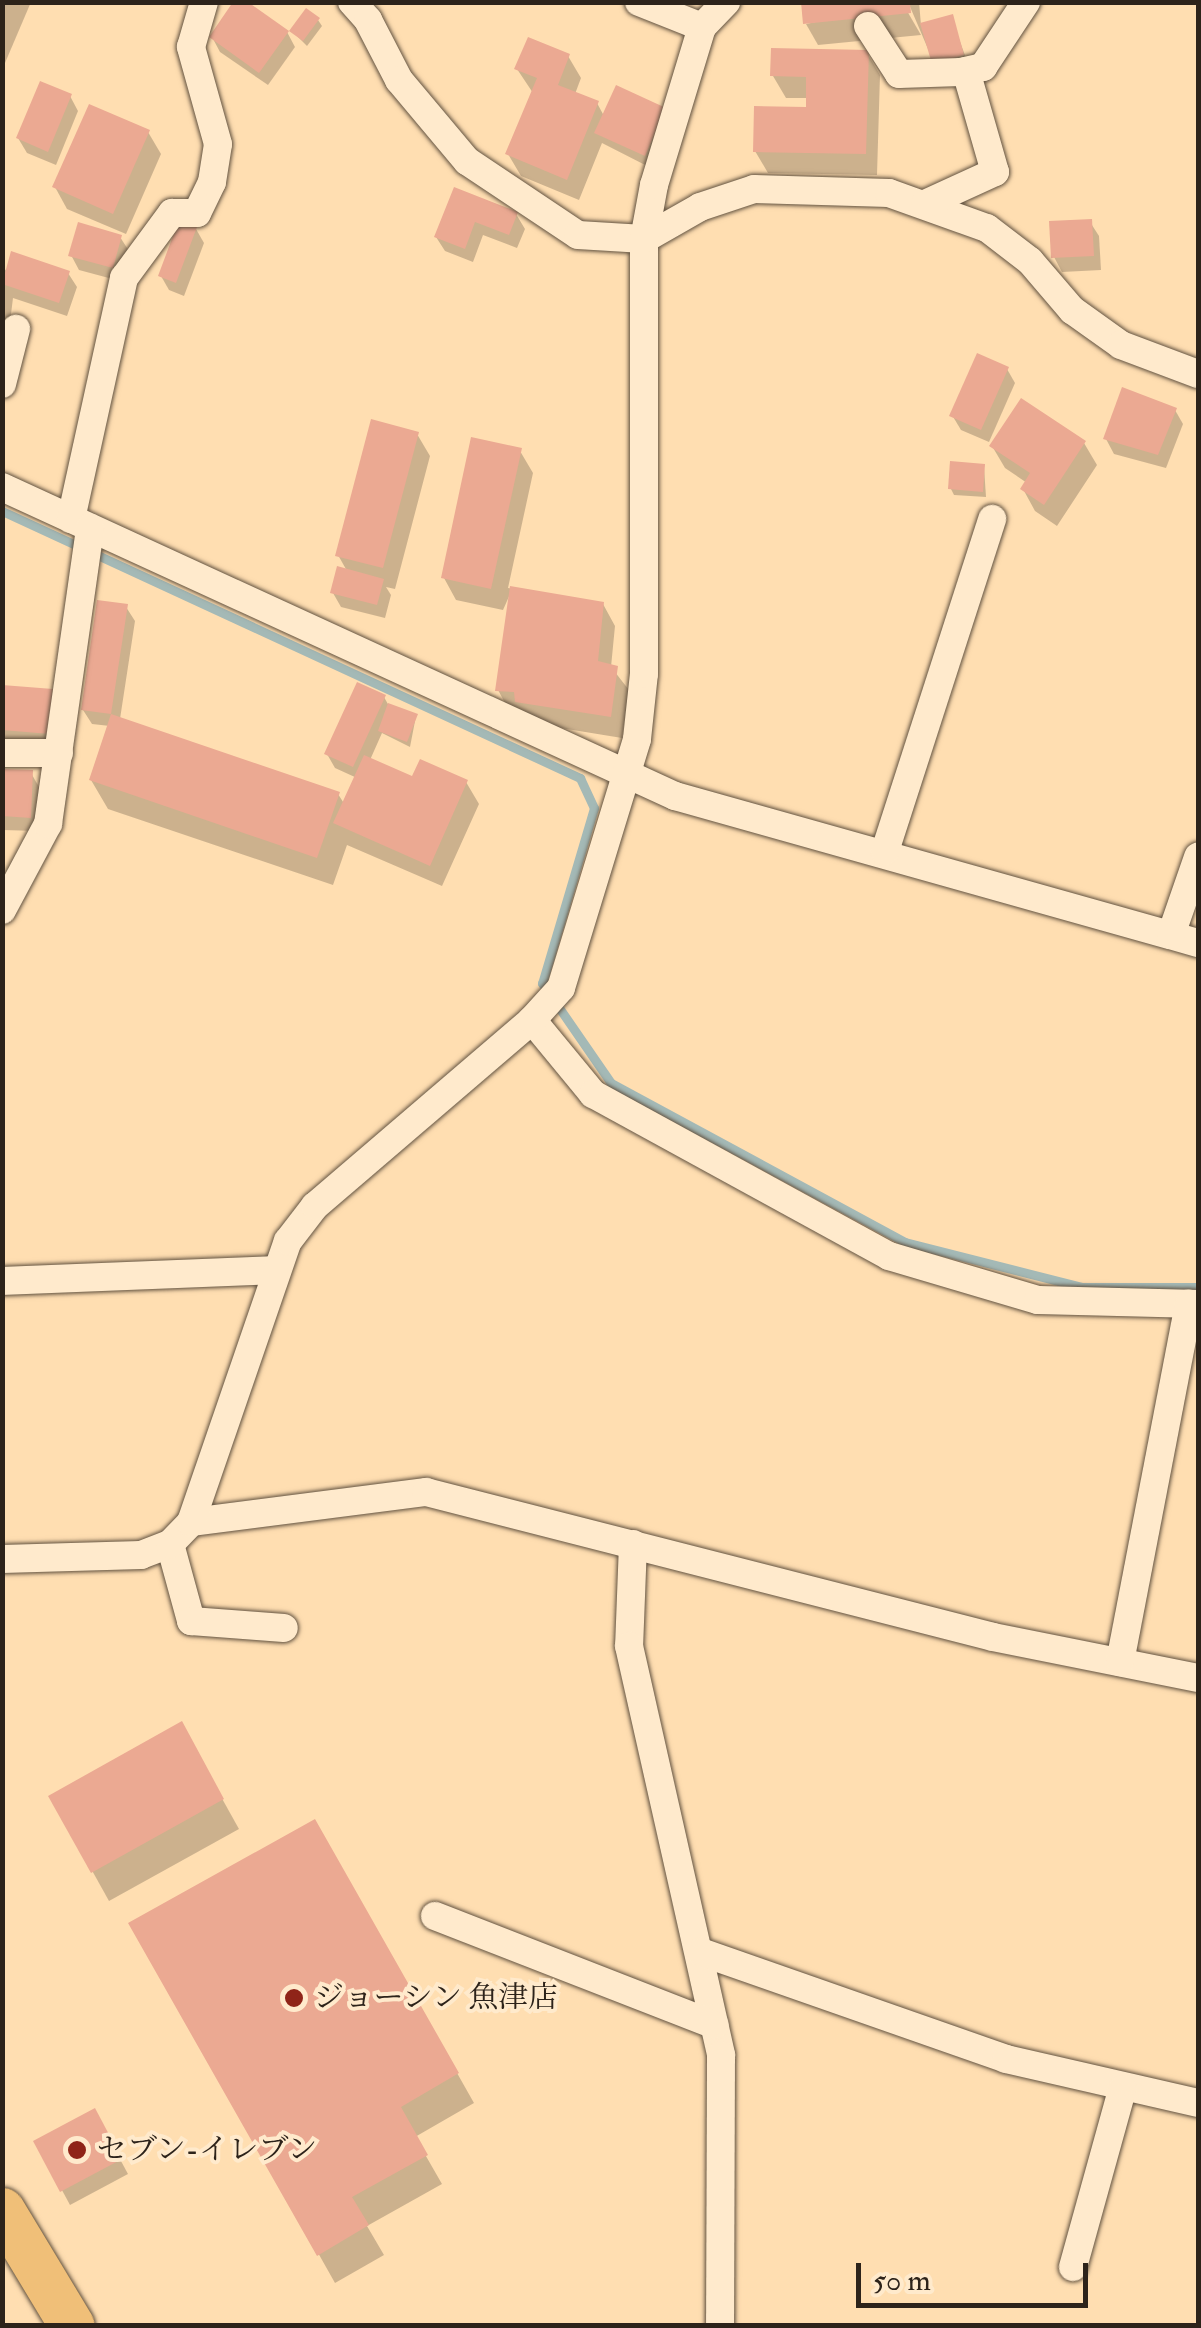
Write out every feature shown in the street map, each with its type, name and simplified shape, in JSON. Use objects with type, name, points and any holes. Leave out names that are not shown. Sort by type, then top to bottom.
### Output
[{"type":"highway","points":[[2,2210],[72,2326]]},
{"type":"street","points":[[2,910],[48,824],[59,753],[80,524],[124,278],[172,213],[197,213],[212,182],[218,144],[191,47],[204,2]]},
{"type":"street","points":[[352,2],[368,20],[399,80],[468,160],[578,235],[644,239],[700,207],[754,189],[889,194],[987,228],[1030,261],[1072,310],[1120,345],[1198,374]]},
{"type":"street","points":[[639,2],[702,27]]},
{"type":"street","points":[[2,1559],[141,1556],[170,1544],[191,1522],[288,1241],[315,1206],[532,1020],[560,988],[637,739],[644,674],[644,239],[654,184],[702,27],[726,2]]},
{"type":"street","points":[[868,26],[898,74],[966,71],[983,67],[1026,2]]},
{"type":"street","points":[[926,204],[995,172],[966,71]]},
{"type":"street","points":[[2,384],[16,329]]},
{"type":"street","points":[[2,487],[675,796],[885,851],[1198,943]]},
{"type":"street","points":[[885,851],[992,519]]},
{"type":"street","points":[[2,753],[59,753]]},
{"type":"street","points":[[1171,935],[1198,856]]},
{"type":"street","points":[[532,1020],[593,1094],[889,1256],[1038,1300],[1194,1304],[1120,1662]]},
{"type":"street","points":[[2,1281],[276,1270]]},
{"type":"street","points":[[191,1522],[426,1492],[1198,1678]]},
{"type":"street","points":[[170,1544],[191,1622],[284,1628]]},
{"type":"street","points":[[633,1544],[629,1646],[722,2055],[720,2326]]},
{"type":"street","points":[[435,1916],[716,2025]]},
{"type":"street","points":[[701,1952],[1006,2059],[1122,2090],[1198,2103]]},
{"type":"street","points":[[1073,2266],[1122,2090]]},
{"type":"building","points":[[233,2],[248,2],[289,31],[259,73],[209,37]]},
{"type":"building","points":[[801,2],[910,2],[911,13],[803,24]]},
{"type":"building","points":[[306,8],[320,18],[303,41],[289,31]]},
{"type":"building","points":[[953,14],[964,55],[932,64],[920,23]]},
{"type":"building","points":[[528,37],[570,54],[558,85],[599,101],[567,180],[505,154],[537,78],[514,69]]},
{"type":"building","points":[[771,48],[869,50],[866,154],[753,152],[754,106],[806,107],[806,77],[770,76]]},
{"type":"building","points":[[40,81],[72,94],[48,152],[16,138]]},
{"type":"building","points":[[616,85],[666,108],[645,156],[594,133]]},
{"type":"building","points":[[89,104],[150,130],[113,214],[52,187]]},
{"type":"building","points":[[454,187],[518,212],[509,235],[475,222],[465,249],[434,237]]},
{"type":"building","points":[[1092,219],[1094,256],[1051,258],[1049,221]]},
{"type":"building","points":[[179,220],[197,227],[176,283],[158,276]]},
{"type":"building","points":[[78,222],[122,235],[113,268],[68,256]]},
{"type":"building","points":[[11,251],[70,271],[59,303],[2,284]]},
{"type":"building","points":[[977,353],[1009,367],[981,430],[949,416]]},
{"type":"building","points":[[1122,387],[1177,408],[1158,455],[1103,439]]},
{"type":"building","points":[[1021,398],[1086,441],[1044,505],[1020,489],[1030,473],[989,446]]},
{"type":"building","points":[[371,419],[419,432],[383,568],[335,556]]},
{"type":"building","points":[[471,437],[522,448],[491,589],[441,578]]},
{"type":"building","points":[[950,461],[985,464],[983,492],[948,489]]},
{"type":"building","points":[[337,566],[384,579],[377,605],[330,593]]},
{"type":"building","points":[[510,586],[604,602],[598,661],[618,666],[611,717],[515,702],[514,692],[495,691]]},
{"type":"building","points":[[97,600],[128,604],[111,714],[81,710]]},
{"type":"building","points":[[357,682],[386,695],[353,767],[324,754]]},
{"type":"building","points":[[2,685],[53,689],[50,734],[2,730]]},
{"type":"building","points":[[388,703],[418,714],[407,742],[378,731]]},
{"type":"building","points":[[111,714],[340,792],[317,858],[89,780]]},
{"type":"building","points":[[364,755],[412,776],[420,759],[468,780],[430,866],[333,823]]},
{"type":"building","points":[[2,769],[33,770],[31,818],[2,816]]},
{"type":"building","points":[[182,1721],[224,1799],[91,1873],[48,1796]]},
{"type":"building","name":"ジョーシン 魚津店","points":[[315,1819],[459,2073],[401,2107],[428,2155],[352,2197],[369,2225],[317,2256],[128,1923]]},
{"type":"building","name":"セブン-イレブン","points":[[95,2108],[122,2159],[60,2192],[33,2141]]},
{"type":"waterway","points":[[2,511],[580,778],[594,808],[542,983],[611,1083],[905,1242],[1081,1287],[1198,1287]]},
{"type":"place","name":"ジョーシン 魚津店","points":[[294,1998]]},
{"type":"place","name":"セブン-イレブン","points":[[77,2150]]}]
